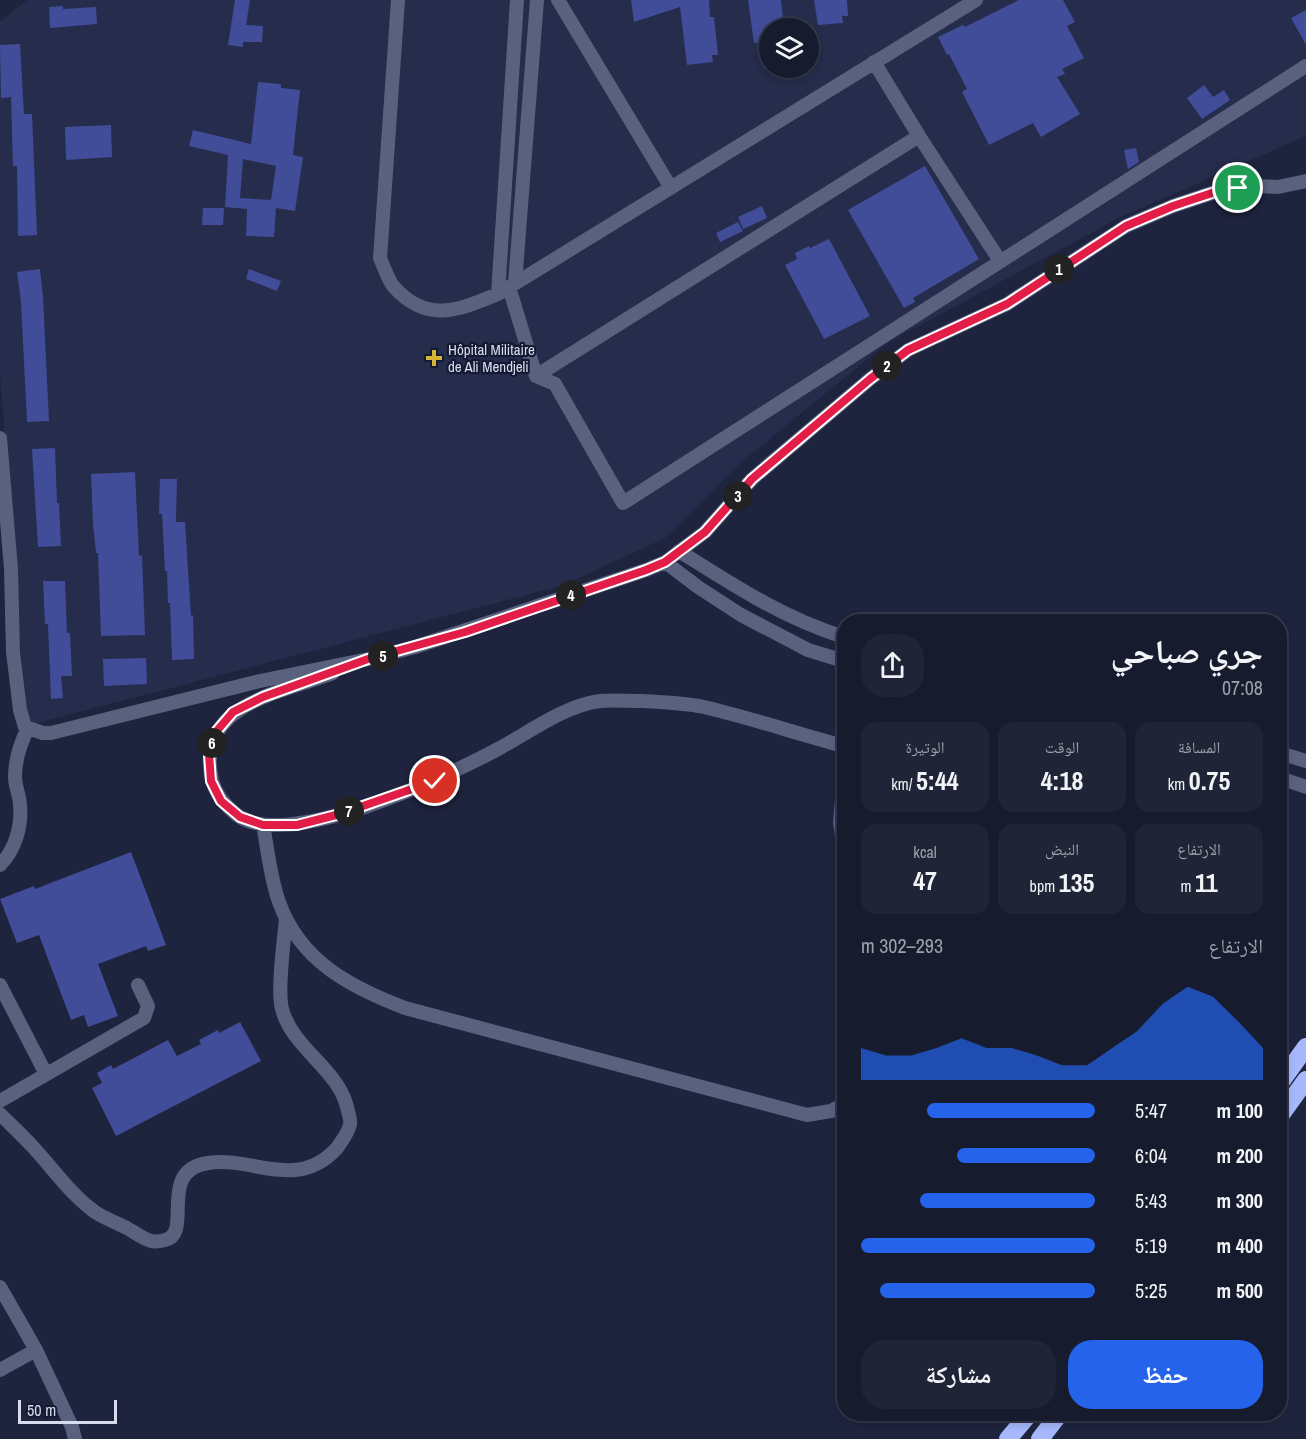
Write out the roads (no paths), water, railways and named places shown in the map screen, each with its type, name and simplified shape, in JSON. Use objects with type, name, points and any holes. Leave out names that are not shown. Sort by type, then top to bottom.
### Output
[{"type":"highway","points":[[1287,1073],[1306,1047]]},
{"type":"highway","points":[[1287,1106],[1306,1080]]},
{"type":"highway","points":[[1008,1439],[1023,1421]]},
{"type":"highway","points":[[1040,1439],[1054,1421]]},
{"type":"street","points":[[398,0],[380,258],[393,287],[420,308],[442,312],[468,306],[507,288],[976,0]]},
{"type":"street","points":[[517,0],[507,288],[536,376],[555,384],[623,503],[1306,66]]},
{"type":"street","points":[[507,288],[537,0]]},
{"type":"street","points":[[558,0],[671,188]]},
{"type":"street","points":[[874,62],[1000,261]]},
{"type":"street","points":[[536,376],[919,136]]},
{"type":"street","points":[[0,438],[11,569],[7,655],[23,723],[28,728],[51,733],[260,681],[368,659],[465,632],[665,562],[705,532],[752,479],[870,379],[908,350],[1007,304],[1126,226],[1173,206],[1218,191],[1258,186],[1278,187],[1306,181]]},
{"type":"street","points":[[679,551],[757,601],[811,627],[837,635]]},
{"type":"street","points":[[665,562],[741,615],[808,650],[837,659]]},
{"type":"street","points":[[368,659],[263,697],[233,712],[215,733],[209,754],[211,781],[221,801],[240,817],[263,825],[297,825],[329,817],[435,781],[559,715],[599,701],[670,702],[703,707],[837,744]]},
{"type":"street","points":[[2,862],[16,840],[20,804],[15,779],[20,744],[28,728]]},
{"type":"street","points":[[1287,755],[1306,761]]},
{"type":"street","points":[[1287,780],[1306,787]]},
{"type":"street","points":[[263,825],[272,879],[286,919],[301,943],[321,963],[346,982],[405,1008],[807,1114],[831,1112],[837,1108]]},
{"type":"street","points":[[0,1114],[32,1146],[66,1186],[95,1212],[151,1241],[169,1239],[175,1234],[178,1189],[186,1173],[196,1166],[208,1163],[229,1163],[286,1172],[306,1168],[329,1156],[341,1143],[350,1124],[347,1107],[326,1069],[293,1035],[282,1009],[281,987],[286,919]]},
{"type":"street","points":[[0,1101],[144,1018],[148,1006],[138,985]]},
{"type":"street","points":[[0,986],[46,1074]]},
{"type":"street","points":[[0,1287],[36,1350],[72,1427],[75,1439]]},
{"type":"street","points":[[0,1370],[36,1350]]},
{"type":"place","name":"Hôpital Militaire de Ali Mendjeli","points":[[434,358]]}]
